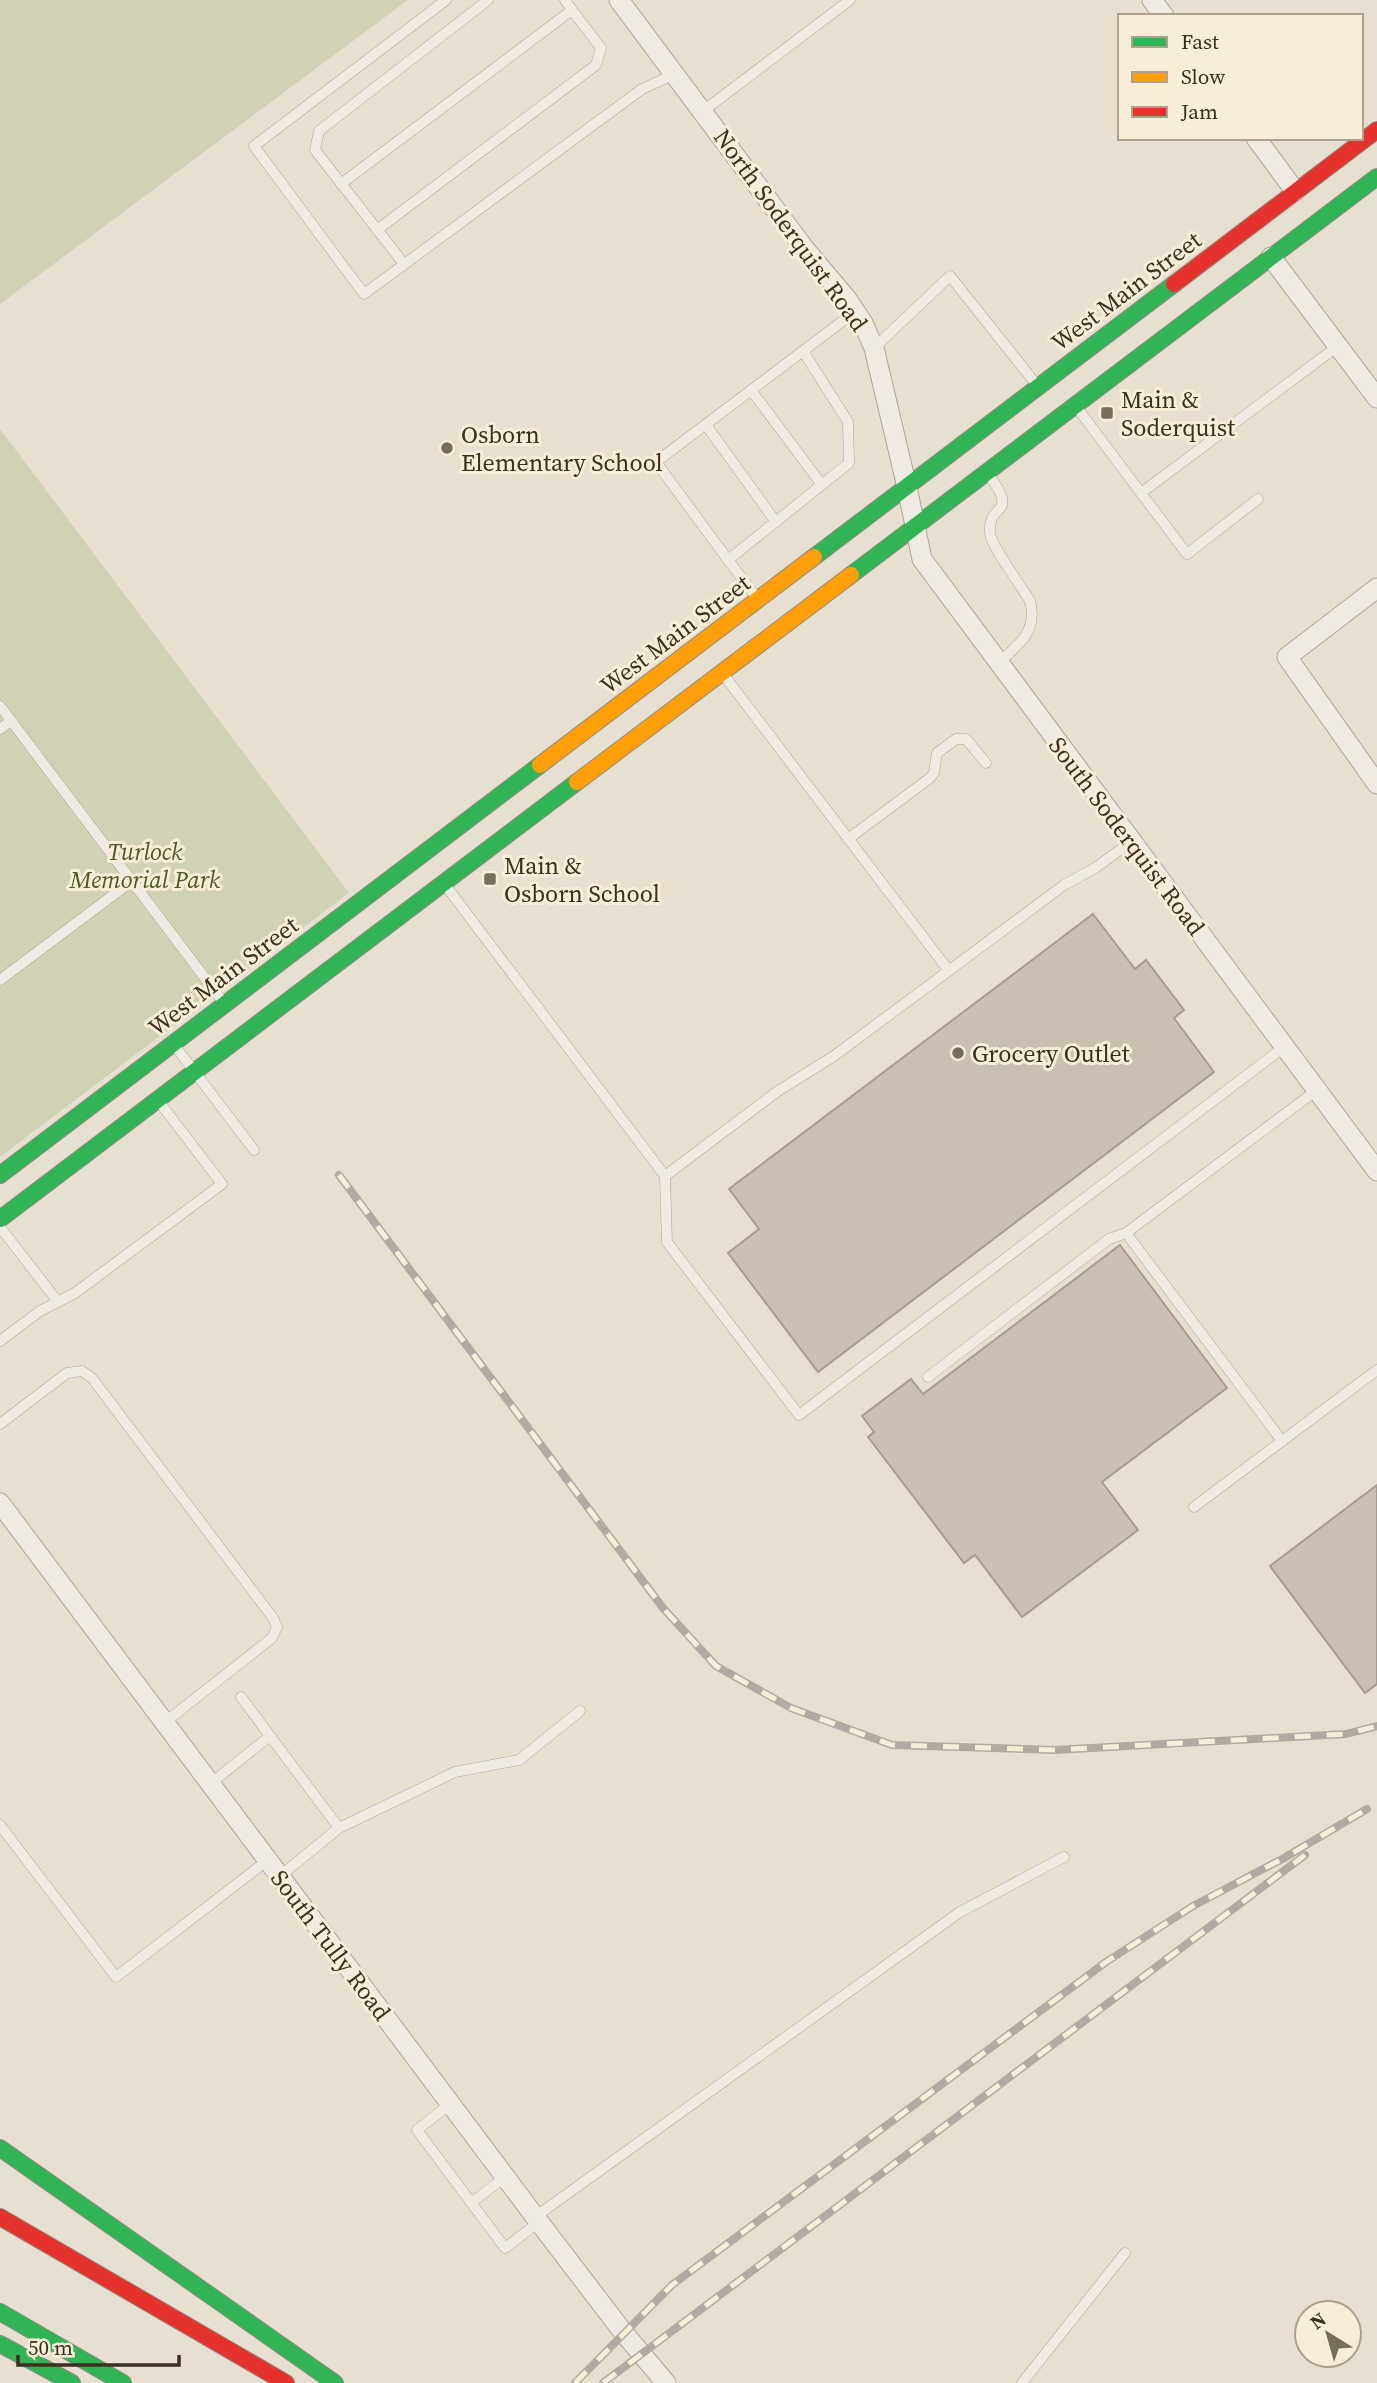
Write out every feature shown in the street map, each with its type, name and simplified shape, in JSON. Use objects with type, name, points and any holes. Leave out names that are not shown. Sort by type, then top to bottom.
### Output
[{"type":"main road","name":"West Main Street","points":[[0,1175],[1377,131]]},
{"type":"main road","points":[[0,1219],[1377,177]]},
{"type":"main road","points":[[0,2148],[335,2383]]},
{"type":"main road","points":[[0,2217],[286,2383]]},
{"type":"main road","points":[[0,2312],[123,2383]]},
{"type":"main road","points":[[0,2344],[72,2383]]},
{"type":"street","name":"North Soderquist Road","points":[[619,0],[804,248],[856,312],[874,348],[907,487]]},
{"type":"street","points":[[1257,140],[1295,191]]},
{"type":"street","points":[[1271,257],[1377,398]]},
{"type":"street","name":"South Soderquist Road","points":[[907,487],[922,559],[1377,1170]]},
{"type":"street","points":[[1377,588],[1287,657],[1377,784]]},
{"type":"street","name":"South Tully Road","points":[[0,1503],[505,2177],[623,2332],[666,2383]]},
{"type":"lane","points":[[446,0],[254,146],[364,294],[642,89],[675,74]]},
{"type":"lane","points":[[404,264],[314,150],[319,131],[488,0]]},
{"type":"lane","points":[[377,230],[596,65],[601,48],[565,0]]},
{"type":"lane","points":[[703,111],[850,0]]},
{"type":"lane","points":[[341,184],[572,10]]},
{"type":"lane","points":[[874,348],[950,275],[1038,387]]},
{"type":"lane","points":[[758,600],[656,462],[856,312]]},
{"type":"lane","points":[[1141,493],[1338,346]]},
{"type":"lane","points":[[728,560],[849,463],[848,422],[803,351]]},
{"type":"lane","points":[[751,390],[822,485]]},
{"type":"lane","points":[[1075,406],[1187,554],[1258,499]]},
{"type":"lane","points":[[706,425],[776,522]]},
{"type":"lane","points":[[987,472],[1003,499],[1003,504],[992,521],[990,537],[1030,601],[1033,611],[1031,626],[1024,640],[998,664]]},
{"type":"lane","points":[[723,674],[949,971]]},
{"type":"lane","points":[[0,706],[224,1003]]},
{"type":"lane","points":[[0,730],[11,721]]},
{"type":"lane","points":[[849,839],[930,778],[934,773],[937,753],[956,738],[966,739],[986,763]]},
{"type":"lane","points":[[665,1177],[778,1091],[834,1056],[1064,885],[1095,868],[1131,842]]},
{"type":"lane","points":[[0,981],[132,881]]},
{"type":"lane","points":[[444,883],[665,1177],[667,1242],[799,1415],[1284,1047]]},
{"type":"lane","points":[[172,1043],[254,1150]]},
{"type":"lane","points":[[928,1377],[1109,1239],[1126,1233],[1317,1090]]},
{"type":"lane","points":[[0,1341],[40,1311],[75,1293],[222,1184],[157,1100]]},
{"type":"lane","points":[[0,1227],[58,1302]]},
{"type":"lane","points":[[1126,1233],[1282,1441]]},
{"type":"lane","points":[[1194,1507],[1377,1370]]},
{"type":"lane","points":[[0,1424],[67,1373],[82,1371],[92,1378],[273,1618],[277,1627],[272,1639],[164,1723]]},
{"type":"lane","points":[[242,1698],[339,1828]]},
{"type":"lane","points":[[0,1825],[116,1976],[274,1868],[339,1828],[454,1772],[519,1760],[580,1711]]},
{"type":"lane","points":[[210,1784],[270,1736]]},
{"type":"lane","points":[[450,2104],[417,2130],[505,2248],[537,2219],[960,1912],[1064,1857]]},
{"type":"lane","points":[[471,2203],[505,2177]]},
{"type":"lane","points":[[1023,2383],[1125,2253]]},
{"type":"green space","points":[[0,0],[408,0],[0,304]]},
{"type":"green space","name":"Turlock Memorial Park","points":[[0,429],[349,893],[0,1157]]},
{"type":"building","points":[[1093,914],[1135,969],[1146,960],[1184,1010],[1174,1018],[1214,1072],[818,1372],[728,1253],[759,1229],[729,1189]]},
{"type":"building","points":[[1120,1245],[1227,1388],[1102,1482],[1138,1530],[1022,1617],[975,1555],[964,1563],[868,1437],[874,1432],[862,1416],[911,1379],[923,1394]]},
{"type":"building","points":[[1377,1485],[1377,1684],[1365,1693],[1270,1566]]},
{"type":"railway","points":[[339,1175],[663,1608],[716,1666],[791,1708],[892,1745],[1055,1750],[1346,1734],[1377,1726]]},
{"type":"railway","points":[[575,2383],[672,2285],[1106,1962],[1193,1906],[1284,1858],[1367,1809]]},
{"type":"railway","points":[[603,2383],[1305,1855]]},
{"type":"traffic: fast","points":[[851,575],[1377,177]]},
{"type":"traffic: fast","points":[[814,557],[1174,284]]},
{"type":"traffic: fast","points":[[0,1175],[540,765]]},
{"type":"traffic: fast","points":[[0,1219],[577,782]]},
{"type":"traffic: fast","points":[[0,2148],[335,2383]]},
{"type":"traffic: fast","points":[[0,2312],[123,2383]]},
{"type":"traffic: fast","points":[[0,2344],[72,2383]]},
{"type":"traffic: slow","points":[[540,765],[814,557]]},
{"type":"traffic: slow","points":[[577,782],[851,575]]},
{"type":"traffic: jam","points":[[1174,284],[1377,130]]},
{"type":"traffic: jam","points":[[0,2217],[286,2383]]},
{"type":"place","name":"Main & Soderquist","points":[[1107,413]]},
{"type":"place","name":"Osborn Elementary School","points":[[447,448]]},
{"type":"place","name":"Main & Osborn School","points":[[490,879]]},
{"type":"place","name":"Grocery Outlet","points":[[958,1053]]}]
